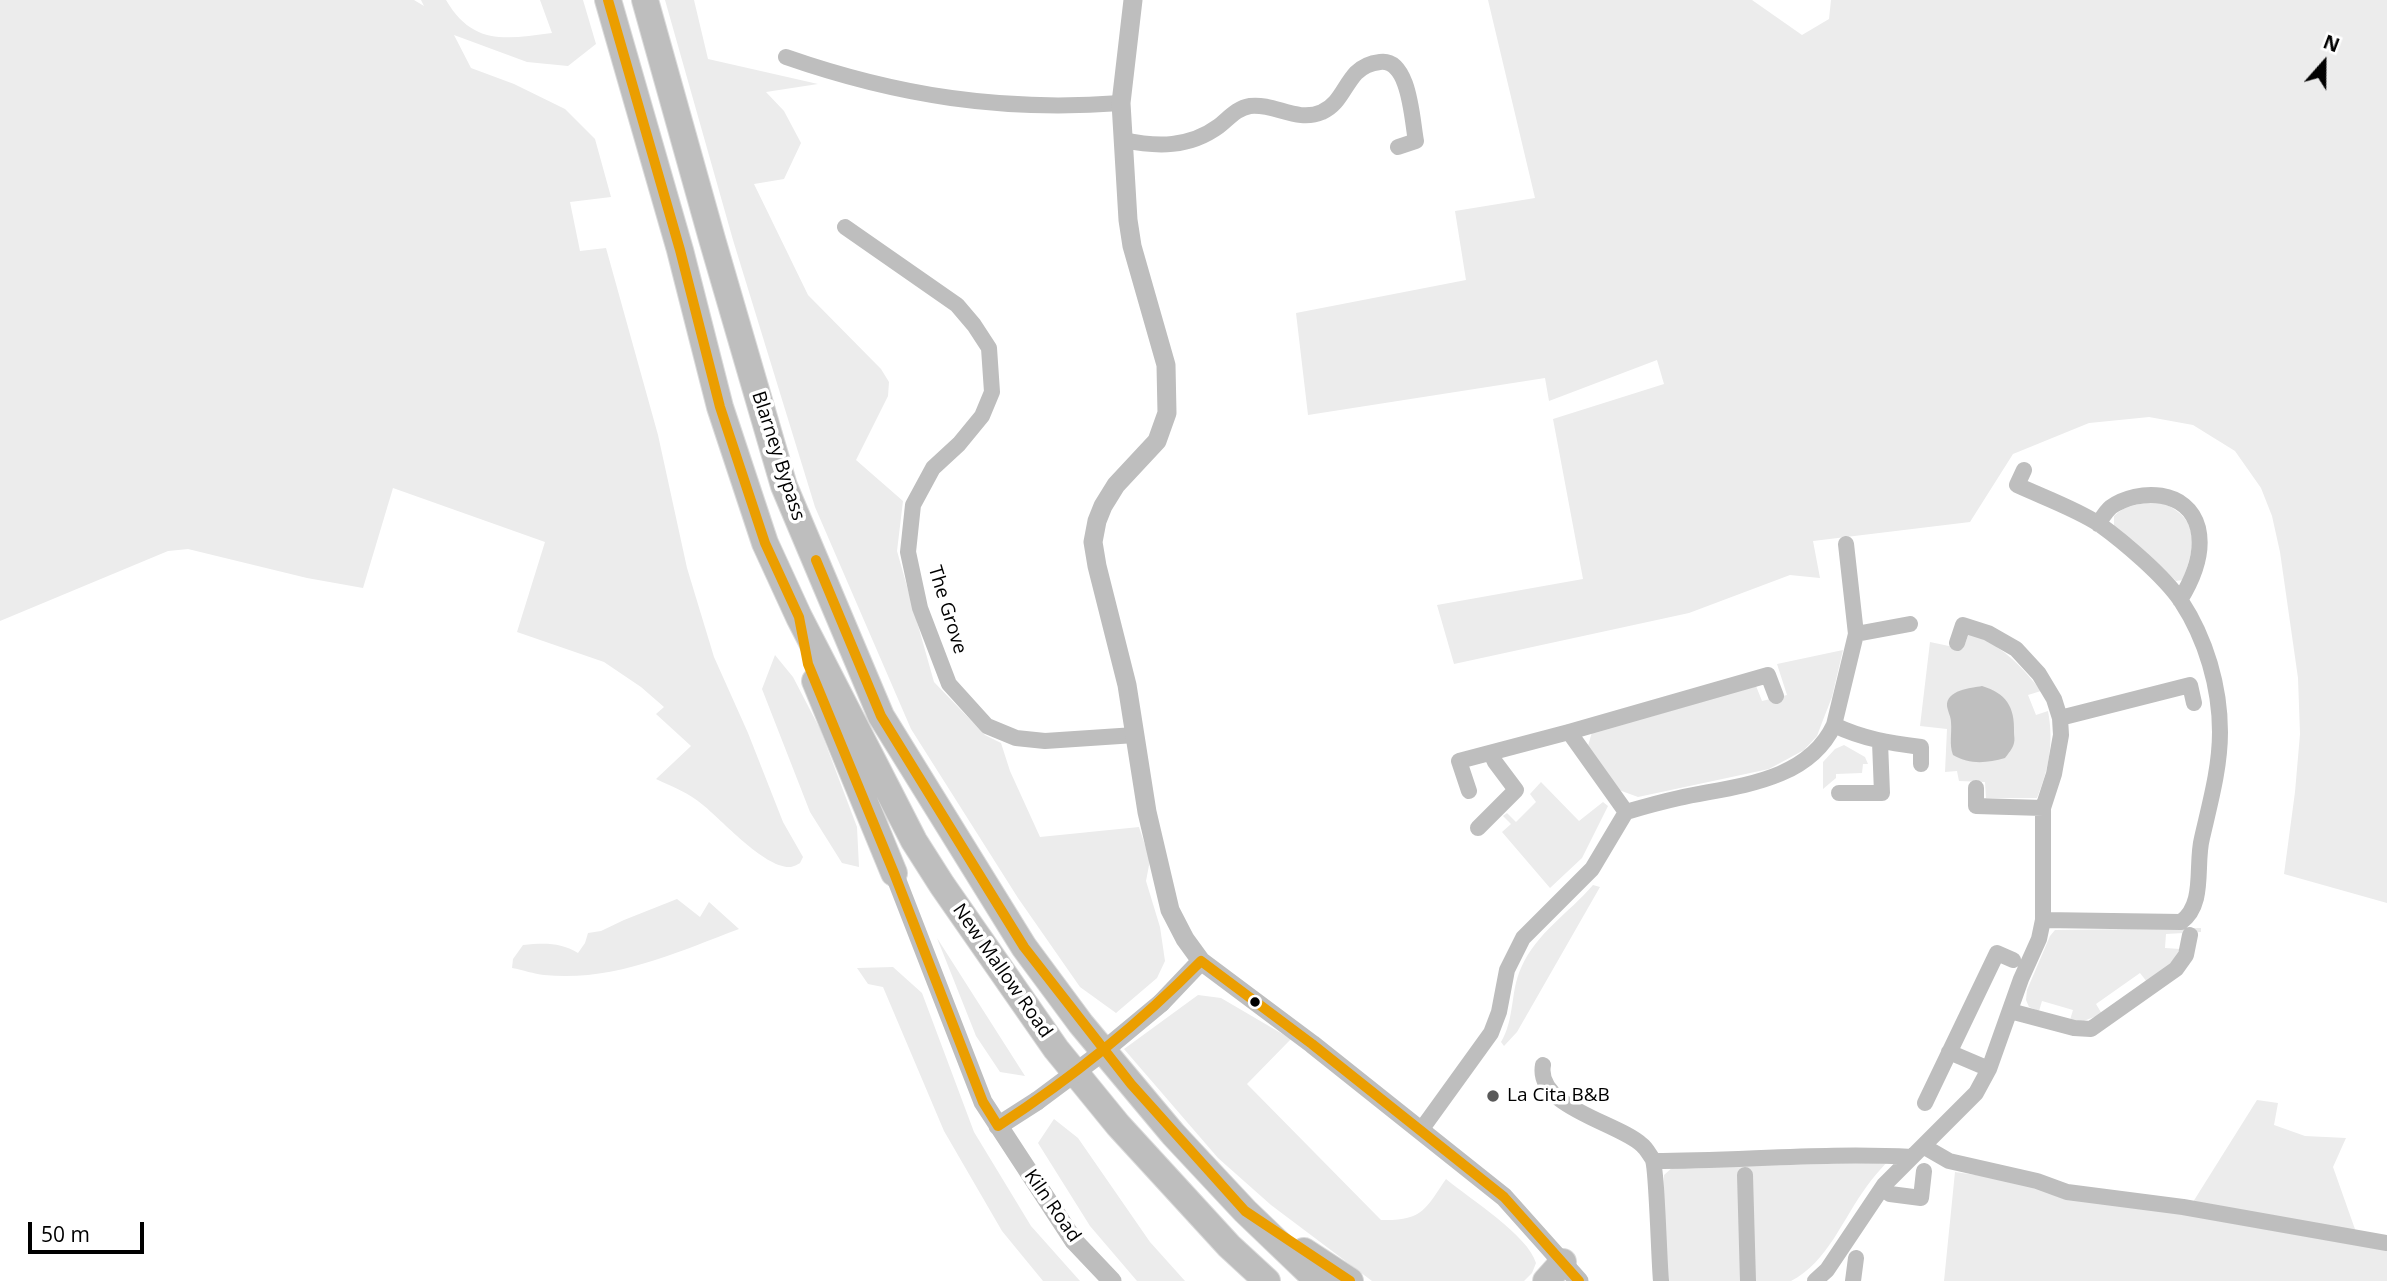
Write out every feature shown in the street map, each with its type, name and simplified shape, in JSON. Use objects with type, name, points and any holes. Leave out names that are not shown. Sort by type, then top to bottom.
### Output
[{"type":"highway","name":"Blarney Bypass","points":[[608,0],[680,250],[720,407],[765,543],[799,617]]},
{"type":"highway","name":"Blarney Bypass","points":[[645,0],[784,486],[881,716],[1024,947],[1130,1084],[1245,1211]]},
{"type":"highway","points":[[799,617],[808,664],[894,873]]},
{"type":"highway","name":"New Mallow Road","points":[[799,617],[915,841],[1000,970],[1056,1049],[1118,1125],[1229,1246],[1267,1281]]},
{"type":"highway","points":[[1245,1211],[1318,1281]]},
{"type":"highway","points":[[1245,1211],[1350,1281]]},
{"type":"street","points":[[1133,0],[1121,103],[1122,140],[1132,246],[1166,365],[1167,413],[1157,441],[1116,485],[1097,522],[1093,542],[1127,685],[1147,812],[1170,910],[1185,939],[1201,961],[1504,1197],[1563,1275]]},
{"type":"street","points":[[786,57],[873,85],[974,102],[1037,107],[1121,103]]},
{"type":"street","points":[[1122,140],[1153,146],[1203,137],[1246,106],[1266,105],[1311,117],[1325,111],[1337,101],[1357,72],[1369,64],[1384,61],[1396,67],[1404,77],[1416,142],[1398,146]]},
{"type":"street","name":"The Grove","points":[[845,227],[957,305],[989,348],[992,393],[982,416],[959,444],[933,467],[913,505],[908,552],[920,608],[949,684],[987,726],[1016,738],[1045,741],[1135,735]]},
{"type":"street","points":[[2024,470],[2017,485],[2098,524],[2144,561],[2180,600],[2212,669],[2220,733],[2216,781],[2198,860],[2196,903],[2191,915],[2181,922],[2043,920]]},
{"type":"street","points":[[2098,524],[2109,508],[2130,497],[2152,494],[2171,498],[2188,509],[2197,526],[2200,545],[2196,567],[2180,600]]},
{"type":"street","points":[[1421,1130],[1491,1033],[1499,1012],[1507,970],[1523,937],[1592,869],[1626,812],[1778,775],[1806,760],[1828,737],[1834,725],[1856,634],[1846,544]]},
{"type":"street","points":[[1856,634],[1910,624]]},
{"type":"street","points":[[1815,1281],[1827,1270],[1882,1188],[1976,1093],[1989,1069],[2039,939],[2043,920],[2043,808],[2054,774],[2061,735],[2060,718],[2054,699],[2039,674],[2016,649],[1988,634],[1963,625],[1957,643]]},
{"type":"street","points":[[1469,791],[1459,761],[1768,675],[1776,696]]},
{"type":"street","points":[[2060,718],[2190,685],[2193,703]]},
{"type":"street","points":[[1834,725],[1855,736],[1921,747],[1921,764]]},
{"type":"street","points":[[1569,732],[1626,812]]},
{"type":"street","points":[[1839,793],[1882,793],[1880,742]]},
{"type":"street","points":[[1478,828],[1516,790],[1495,762],[1492,753]]},
{"type":"street","points":[[1976,788],[1976,806],[2043,808]]},
{"type":"street","name":"Kiln Road","points":[[894,873],[983,1102],[1074,1241],[1112,1281]]},
{"type":"street","points":[[2010,1011],[2074,1028],[2091,1029],[2176,969],[2186,955],[2190,935]]},
{"type":"street","points":[[1925,1103],[1997,953],[2013,960]]},
{"type":"street","points":[[998,1126],[1096,1057],[1161,1003],[1201,961]]},
{"type":"street","points":[[1949,1052],[1989,1069]]},
{"type":"street","points":[[1543,1065],[1543,1079],[1555,1095],[1590,1118],[1641,1144],[1654,1161],[1661,1281]]},
{"type":"street","points":[[1654,1161],[1743,1160],[1918,1151],[1949,1161],[2037,1181],[2067,1192],[2183,1207],[2387,1243]]},
{"type":"street","points":[[1882,1188],[1890,1194],[1921,1198],[1924,1171]]},
{"type":"street","points":[[1745,1175],[1748,1281]]},
{"type":"street","points":[[1853,1281],[1856,1258]]},
{"type":"shaded area","points":[[0,0],[414,0],[424,6],[421,0],[446,0],[456,15],[479,32],[492,36],[520,37],[552,33],[540,0],[583,0],[596,44],[568,66],[527,62],[454,35],[471,68],[514,84],[565,109],[595,139],[611,197],[570,202],[580,251],[606,248],[658,435],[687,568],[714,657],[783,822],[803,857],[800,863],[791,867],[769,860],[744,842],[698,801],[656,779],[691,746],[656,714],[664,707],[641,687],[604,662],[517,632],[545,542],[393,488],[363,588],[307,578],[188,549],[168,551],[0,621]]},
{"type":"shaded area","points":[[665,0],[694,0],[708,59],[818,84],[766,92],[784,111],[801,143],[784,179],[754,184],[808,295],[881,369],[889,382],[888,396],[856,460],[903,501],[897,551],[934,682],[985,735],[1001,743],[1010,771],[1040,837],[1139,827],[1150,860],[1146,881],[1160,927],[1165,961],[1157,978],[1116,1013],[1080,987],[1018,898],[911,729],[815,507],[733,240]]},
{"type":"shaded area","points":[[1488,0],[1752,0],[1802,35],[1829,19],[1831,0],[2387,0],[2387,903],[2284,874],[2300,734],[2298,678],[2280,552],[2272,516],[2261,488],[2235,451],[2193,425],[2149,417],[2089,423],[2013,454],[1970,522],[1813,541],[1820,578],[1790,575],[1689,613],[1454,664],[1437,605],[1583,579],[1553,419],[1664,384],[1657,360],[1549,401],[1545,378],[1308,415],[1296,313],[1466,280],[1455,211],[1535,198]]},
{"type":"shaded area","points":[[2158,501],[2182,515],[2192,533],[2191,554],[2183,580],[2176,581],[2114,526],[2114,516],[2124,509]]},
{"type":"shaded area","points":[[1969,633],[1991,643],[2009,656],[2041,691],[2028,695],[2036,715],[2048,711],[2050,723],[2049,755],[2037,798],[1986,798],[1985,782],[1959,781],[1957,771],[1945,772],[1947,729],[1920,726],[1930,642],[1963,649]]},
{"type":"shaded area","points":[[1843,650],[1832,697],[1817,736],[1804,750],[1769,769],[1638,797],[1619,790],[1588,746],[1592,732],[1756,686],[1762,701],[1787,695],[1777,664]]},
{"type":"shaded area","points":[[775,655],[793,677],[820,729],[857,827],[859,867],[842,863],[810,812],[762,689]]},
{"type":"shaded area","points":[[1982,686],[2003,697],[2011,708],[2014,742],[2005,758],[1972,762],[1953,755],[1951,720],[1947,706],[1955,693]]},
{"type":"shaded area","points":[[1844,745],[1865,757],[1868,764],[1863,764],[1862,773],[1836,774],[1836,778],[1823,789],[1823,762],[1835,749]]},
{"type":"shaded area","points":[[1541,782],[1579,821],[1603,802],[1608,806],[1582,858],[1550,888],[1502,832],[1511,824],[1503,816],[1507,813],[1516,822],[1536,802],[1530,794]]},
{"type":"shaded area","points":[[1593,885],[1600,887],[1517,1032],[1504,1046],[1501,1042],[1508,1024],[1515,986],[1528,955],[1544,934]]},
{"type":"shaded area","points":[[677,899],[700,917],[709,902],[739,929],[668,956],[620,970],[570,976],[544,975],[512,968],[513,959],[523,945],[552,944],[578,953],[588,933],[601,931]]},
{"type":"shaded area","points":[[2201,928],[2201,932],[2166,934],[2165,948],[2180,949],[2170,965],[2147,982],[2140,973],[2096,1004],[2102,1014],[2081,1022],[2070,1020],[2073,1010],[2042,1001],[2039,1011],[2029,1007],[2026,1000],[2027,990],[2055,930]]},
{"type":"shaded area","points":[[937,938],[1025,1076],[1000,1072],[976,1036]]},
{"type":"shaded area","points":[[893,967],[922,993],[974,1132],[1031,1226],[1080,1281],[1043,1281],[1002,1231],[944,1131],[883,987],[868,984],[857,968]]},
{"type":"shaded area","points":[[1198,995],[1221,998],[1291,1039],[1247,1084],[1381,1220],[1414,1216],[1427,1206],[1446,1179],[1522,1241],[1536,1263],[1532,1273],[1524,1281],[1372,1281],[1271,1205],[1218,1158],[1124,1049]]},
{"type":"shaded area","points":[[2257,1100],[2278,1103],[2274,1125],[2305,1136],[2346,1138],[2333,1167],[2356,1232],[2193,1202]]},
{"type":"shaded area","points":[[1054,1119],[1078,1138],[1150,1242],[1185,1281],[1137,1281],[1090,1226],[1038,1143]]},
{"type":"shaded area","points":[[1889,1160],[1858,1198],[1825,1251],[1804,1273],[1791,1281],[1666,1281],[1662,1226],[1664,1175],[1673,1167]]},
{"type":"shaded area","points":[[1955,1172],[2011,1180],[2127,1205],[2387,1249],[2387,1281],[1944,1281]]},
{"type":"transit line","points":[[608,0],[680,250],[720,407],[765,543],[799,617],[808,664],[894,873],[983,1102],[998,1126],[1104,1049],[1154,1007],[1201,961],[1312,1044],[1504,1197],[1579,1281]]},
{"type":"transit line","points":[[816,560],[881,716],[1024,947],[1131,1084],[1245,1211],[1350,1281]]},
{"type":"place","name":"La Cita B&B","points":[[1493,1096]]}]
